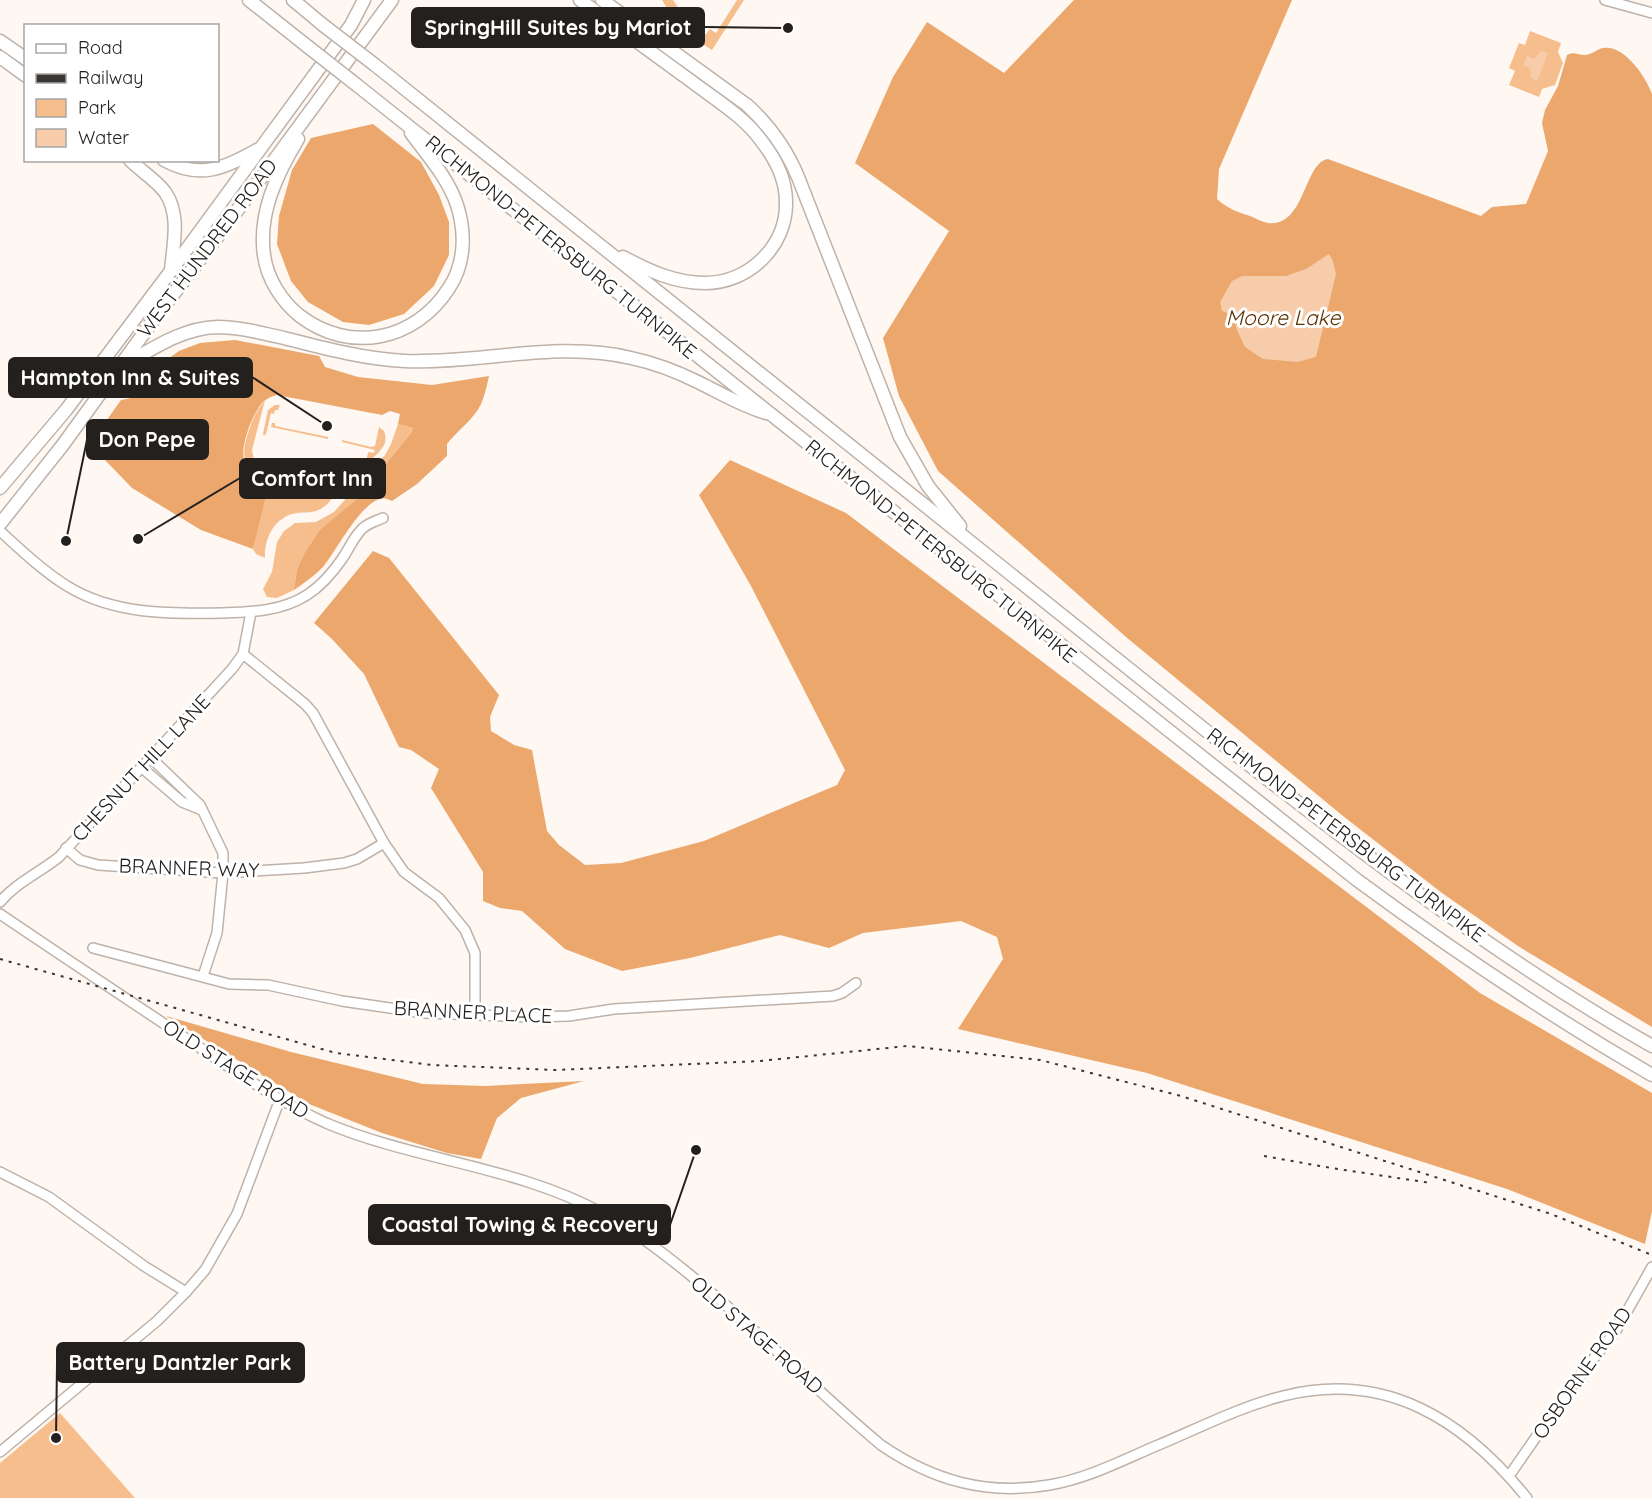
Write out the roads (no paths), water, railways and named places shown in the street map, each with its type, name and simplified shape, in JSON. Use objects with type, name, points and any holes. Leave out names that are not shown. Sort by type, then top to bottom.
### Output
[{"type":"highway","name":"RICHMOND-PETERSBURG TURNPIKE","points":[[249,0],[1357,880],[1419,926],[1484,969],[1609,1050],[1652,1074]]},
{"type":"highway","name":"RICHMOND-PETERSBURG TURNPIKE","points":[[293,0],[1378,865],[1491,945],[1652,1046]]},
{"type":"highway","name":"WEST HUNDRED ROAD","points":[[0,488],[66,410],[170,272],[351,25],[364,0]]},
{"type":"highway","name":"WEST HUNDRED ROAD","points":[[0,524],[57,453],[392,0]]},
{"type":"highway","points":[[580,0],[739,116],[752,129],[774,160],[782,180],[786,201],[783,226],[770,250],[753,268],[730,280],[705,283],[673,279],[649,270],[598,244]]},
{"type":"highway","points":[[602,0],[747,105],[781,142],[798,177],[878,383],[908,453],[928,486],[978,547]]},
{"type":"highway","points":[[0,41],[24,58]]},
{"type":"highway","points":[[0,57],[24,75]]},
{"type":"highway","points":[[328,87],[277,179],[267,208],[263,239],[266,267],[277,290],[295,312],[329,333],[372,338],[397,332],[410,326],[435,307],[448,290],[458,271],[463,247],[463,233],[457,205],[440,170],[399,118]]},
{"type":"highway","points":[[170,162],[189,170],[213,170],[234,163],[261,148]]},
{"type":"highway","points":[[132,162],[161,187],[172,207],[175,224],[170,272]]},
{"type":"highway","points":[[117,369],[172,338],[216,327],[248,330],[336,351],[406,361],[551,352],[592,352],[633,358],[667,369],[698,382],[746,408],[772,416]]},
{"type":"street","points":[[1605,0],[1652,13]]},
{"type":"street","points":[[0,531],[54,577],[80,593],[104,603],[142,611],[169,613],[251,612],[276,608],[308,594],[333,571],[358,533],[369,524],[383,518]]},
{"type":"street","name":"CHESNUT HILL LANE","points":[[0,902],[18,883],[48,866],[66,848],[232,669],[243,654],[251,612]]},
{"type":"street","points":[[243,654],[313,713],[384,843],[404,872],[440,898],[465,930],[475,954],[475,1014]]},
{"type":"street","points":[[150,757],[181,785],[202,810],[223,853],[217,933],[203,976]]},
{"type":"street","points":[[141,767],[182,802],[202,810]]},
{"type":"street","name":"BRANNER WAY","points":[[66,848],[80,860],[98,865],[223,873],[344,863],[357,859],[384,843]]},
{"type":"street","name":"OLD STAGE ROAD","points":[[0,914],[280,1100],[310,1116],[375,1141],[550,1189],[604,1214],[653,1245],[697,1281],[881,1445],[933,1474],[951,1480],[991,1487],[1029,1488],[1069,1481],[1260,1403],[1289,1395],[1326,1389],[1363,1390],[1418,1406],[1459,1430],[1509,1476],[1521,1495]]},
{"type":"street","name":"BRANNER PLACE","points":[[93,948],[229,984],[268,985],[342,1001],[424,1013],[530,1017],[587,1015],[614,1009],[833,996],[842,993],[856,983]]},
{"type":"street","points":[[0,1452],[144,1332],[186,1292],[205,1270],[231,1227],[280,1100]]},
{"type":"street","points":[[0,1172],[49,1197],[144,1266],[186,1292]]},
{"type":"street","name":"OSBORNE ROAD","points":[[1509,1476],[1568,1391],[1617,1329],[1652,1267]]},
{"type":"street","points":[[990,1498],[991,1487]]},
{"type":"water","points":[[1541,51],[1548,53],[1537,81],[1531,78],[1530,68],[1523,65],[1527,56],[1534,59]]},
{"type":"water","name":"Moore Lake","points":[[1329,254],[1336,274],[1316,357],[1297,362],[1263,359],[1245,347],[1233,315],[1222,311],[1220,302],[1232,281],[1242,276],[1286,276],[1306,269]]},
{"type":"railway","points":[[0,959],[336,1053],[432,1065],[556,1070],[760,1061],[907,1046],[1040,1060],[1181,1096],[1551,1214],[1652,1255]]},
{"type":"railway","points":[[1264,1156],[1431,1183]]},
{"type":"place","name":"SpringHill Suites by Mariot","points":[[788,28]]},
{"type":"place","name":"Hampton Inn & Suites","points":[[327,426]]},
{"type":"place","name":"Comfort Inn","points":[[138,539]]},
{"type":"place","name":"Don Pepe","points":[[66,541]]},
{"type":"place","name":"Coastal Towing & Recovery","points":[[696,1150]]},
{"type":"place","name":"Battery Dantzler Park","points":[[56,1438]]}]
